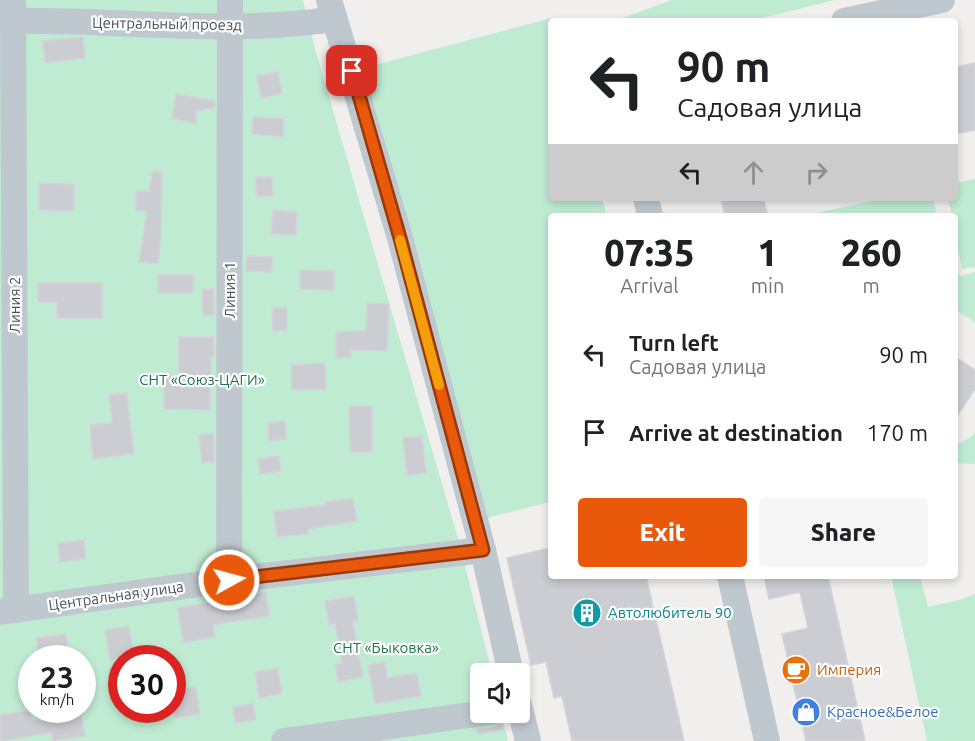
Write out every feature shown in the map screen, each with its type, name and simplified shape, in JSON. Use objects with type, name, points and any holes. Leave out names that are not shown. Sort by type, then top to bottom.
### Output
[{"type":"street","name":"Линия 1","points":[[229,580],[230,0]]},
{"type":"street","points":[[858,18],[942,0]]},
{"type":"street","name":"Центральный проезд","points":[[9,14],[230,26],[310,23],[332,9]]},
{"type":"street","points":[[332,9],[400,238],[483,550],[509,663]]},
{"type":"street","name":"Линия 2","points":[[8,611],[9,14]]},
{"type":"street","name":"Центральная улица","points":[[8,611],[229,580],[483,550]]},
{"type":"street","points":[[731,579],[767,741]]},
{"type":"street","points":[[284,741],[470,715]]},
{"type":"street","points":[[523,723],[528,741]]},
{"type":"green space","name":"СНТ «Союз-ЦАГИ»","points":[[0,0],[303,0],[315,49],[459,542],[489,663],[470,663],[470,723],[504,723],[508,741],[0,741]]},
{"type":"green space","points":[[672,0],[835,0],[762,18],[622,18]]},
{"type":"green space","points":[[548,19],[548,201],[603,201],[606,213],[548,213],[548,503],[475,521],[352,71]]},
{"type":"green space","points":[[975,179],[975,267],[962,269],[958,249],[958,213],[951,213],[949,201],[958,201],[958,182]]},
{"type":"green space","points":[[873,201],[934,201],[936,213],[820,213]]},
{"type":"green space","points":[[975,272],[975,322],[958,311],[958,275]]},
{"type":"green space","points":[[975,431],[975,464],[958,463],[958,444],[972,436]]},
{"type":"green space","points":[[892,579],[921,579],[928,607],[975,594],[975,741],[927,741]]},
{"type":"building","points":[[83,37],[85,58],[45,63],[43,41]]},
{"type":"building","points":[[975,63],[975,130],[958,133],[958,66]]},
{"type":"building","points":[[278,72],[282,94],[261,98],[257,76]]},
{"type":"building","points":[[176,94],[215,101],[215,107],[196,111],[196,123],[172,119]]},
{"type":"building","points":[[253,117],[284,119],[283,137],[252,134]]},
{"type":"building","points":[[152,171],[162,172],[161,238],[158,264],[139,262],[147,211],[136,211],[136,191],[150,191]]},
{"type":"building","points":[[256,177],[272,177],[273,196],[256,196]]},
{"type":"building","points":[[39,183],[74,184],[74,211],[39,210]]},
{"type":"building","points":[[722,201],[764,201],[767,213],[724,213]]},
{"type":"building","points":[[273,210],[297,212],[296,235],[271,234]]},
{"type":"building","points":[[247,256],[273,257],[272,272],[246,271]]},
{"type":"building","points":[[300,270],[334,271],[334,290],[300,289]]},
{"type":"building","points":[[158,275],[194,275],[193,293],[158,293]]},
{"type":"building","points":[[38,283],[102,283],[102,318],[57,318],[57,302],[38,302]]},
{"type":"building","points":[[202,289],[214,289],[214,315],[203,315]]},
{"type":"building","points":[[367,303],[389,304],[387,351],[350,350],[351,357],[336,358],[336,332],[366,331]]},
{"type":"building","points":[[272,308],[287,308],[287,330],[273,331]]},
{"type":"building","points":[[179,337],[214,337],[214,357],[211,357],[210,410],[164,409],[164,375],[179,375]]},
{"type":"building","points":[[958,359],[975,370],[975,389],[958,415]]},
{"type":"building","points":[[325,363],[326,389],[292,390],[291,365]]},
{"type":"building","points":[[127,393],[134,454],[93,459],[90,425],[112,423],[109,395]]},
{"type":"building","points":[[349,406],[372,406],[372,452],[350,452]]},
{"type":"building","points":[[285,421],[286,439],[269,441],[268,423]]},
{"type":"building","points":[[214,433],[214,462],[202,463],[199,435]]},
{"type":"building","points":[[422,436],[426,473],[407,475],[403,438]]},
{"type":"building","points":[[279,456],[281,471],[260,474],[258,459]]},
{"type":"building","points":[[353,498],[357,521],[308,529],[308,534],[277,537],[274,511],[325,505],[325,502]]},
{"type":"building","points":[[84,540],[86,559],[60,562],[58,543]]},
{"type":"building","name":"Автолюбитель 90","points":[[548,548],[548,579],[647,579],[684,741],[572,741],[562,696],[554,698],[546,662],[531,665],[507,558]]},
{"type":"building","points":[[765,579],[829,579],[865,741],[806,741],[782,634],[808,628],[800,592],[769,599]]},
{"type":"building","points":[[266,592],[269,616],[213,625],[215,637],[183,643],[178,608]]},
{"type":"building","points":[[354,596],[358,621],[353,621],[363,677],[338,682],[335,664],[342,663],[335,624],[329,625],[325,601]]},
{"type":"building","points":[[129,626],[132,645],[108,645],[108,648],[105,630]]},
{"type":"building","points":[[66,634],[68,645],[37,645],[36,638]]},
{"type":"building","points":[[385,662],[387,678],[417,673],[421,696],[375,704],[368,665]]},
{"type":"building","points":[[278,668],[282,694],[259,698],[255,672]]},
{"type":"building","points":[[196,687],[200,714],[186,716],[186,689]]},
{"type":"building","points":[[253,703],[256,720],[235,723],[233,707]]},
{"type":"building","points":[[18,712],[18,723],[83,723],[85,736],[53,741],[51,733],[0,741],[0,715]]},
{"type":"building","points":[[502,723],[503,729],[478,734],[477,729],[494,727]]},
{"type":"slow traffic","points":[[400,240],[439,385]]},
{"type":"place","name":"Автолюбитель 90","points":[[587,613]]},
{"type":"place","name":"Империя","points":[[796,670]]},
{"type":"place","name":"Красное&Белое","points":[[806,712]]},
{"type":"route","points":[[229,580],[483,550],[400,238],[352,71]]},
{"type":"park label","name":"СНТ «Быковка»","points":[[386,648]]}]
